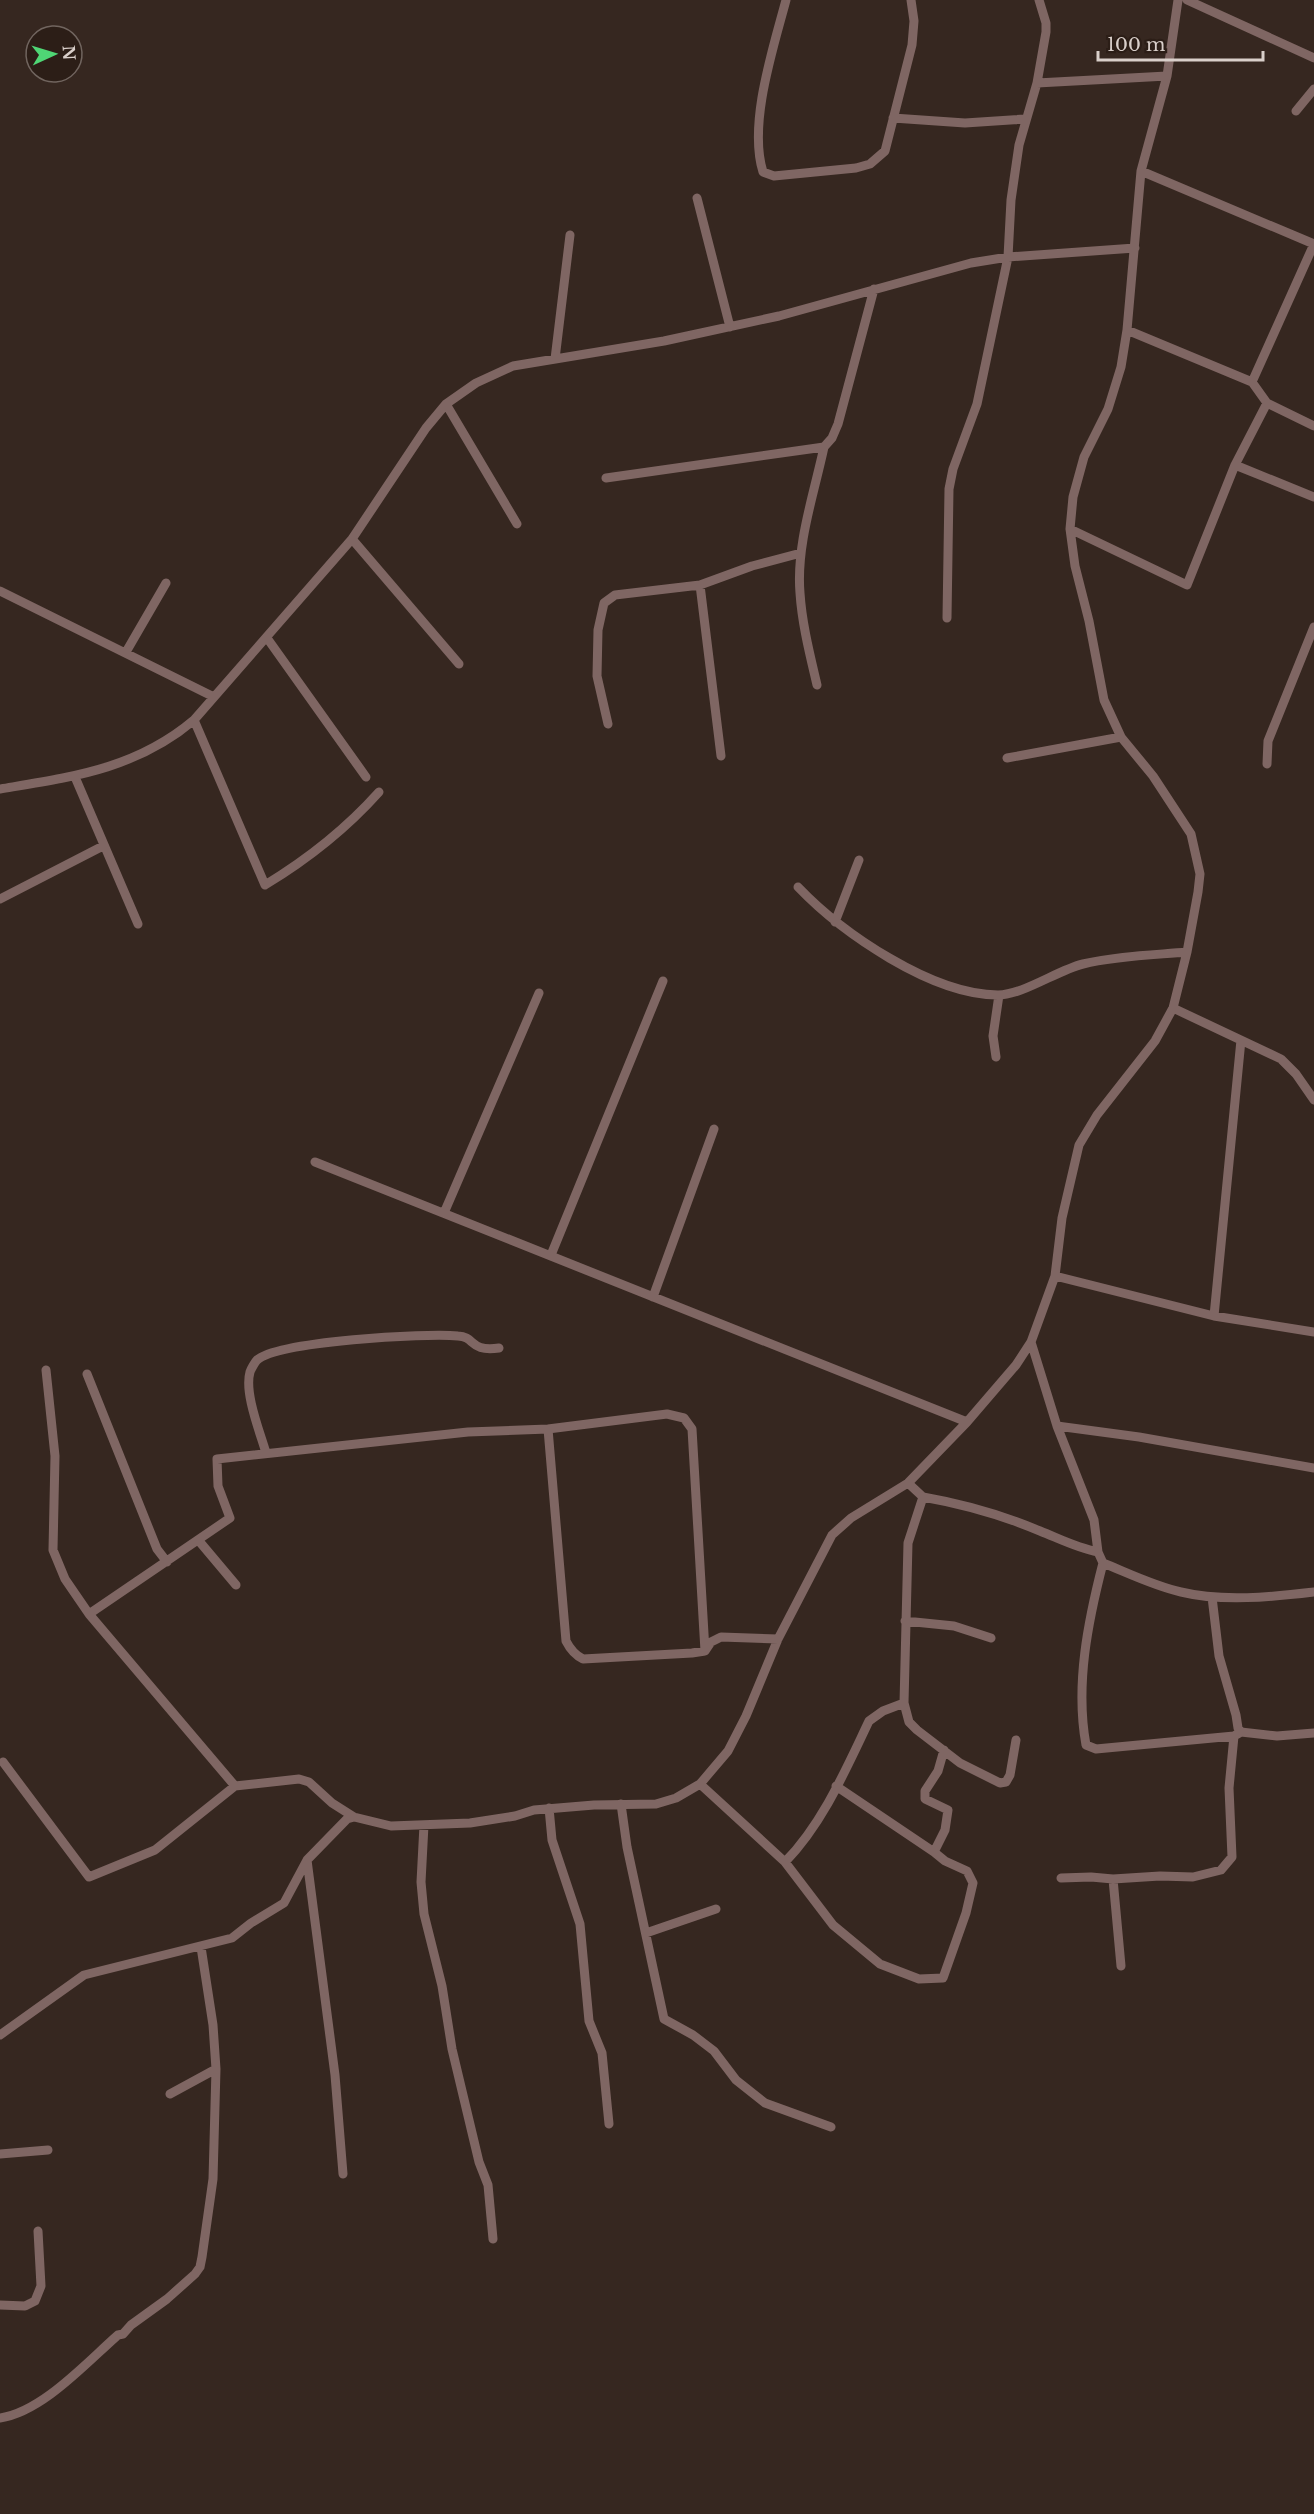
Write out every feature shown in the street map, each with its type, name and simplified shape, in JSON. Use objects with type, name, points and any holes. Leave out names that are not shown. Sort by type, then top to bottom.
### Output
[{"type":"street","points":[[786,0],[764,88],[758,155],[763,172],[774,176],[856,168],[870,164],[885,151],[912,45],[914,21],[910,0]]},
{"type":"street","points":[[947,618],[949,489],[953,469],[977,404],[1008,257],[1013,180],[1025,119],[1037,83],[1046,32],[1046,23],[1039,0]]},
{"type":"street","points":[[3,1762],[89,1877],[154,1850],[235,1786],[299,1779],[309,1782],[332,1803],[354,1817],[391,1826],[470,1823],[549,1808],[656,1804],[676,1798],[700,1784],[728,1751],[746,1716],[778,1639],[832,1535],[850,1518],[908,1483],[967,1422],[1016,1365],[1031,1342],[1055,1276],[1062,1218],[1079,1145],[1097,1115],[1155,1041],[1173,1008],[1188,952],[1200,874],[1191,834],[1153,776],[1121,737],[1104,700],[1089,621],[1075,566],[1070,529],[1073,497],[1084,457],[1108,409],[1121,367],[1127,330],[1141,171],[1167,76],[1178,0]]},
{"type":"street","points":[[1187,0],[1314,58]]},
{"type":"street","points":[[1037,83],[1167,76]]},
{"type":"street","points":[[1296,111],[1314,89]]},
{"type":"street","points":[[893,118],[965,123],[1025,119]]},
{"type":"street","points":[[1141,171],[1314,244],[1252,382]]},
{"type":"street","points":[[697,198],[730,327]]},
{"type":"street","points":[[555,359],[570,236]]},
{"type":"street","points":[[0,789],[75,777],[111,767],[173,738],[194,720],[352,539],[426,428],[446,404],[476,383],[513,366],[652,343],[779,316],[970,263],[1008,257],[1135,248]]},
{"type":"street","points":[[817,685],[806,635],[800,592],[801,553],[824,447],[832,438],[838,423],[874,289]]},
{"type":"street","points":[[1127,330],[1252,382],[1267,403],[1314,426]]},
{"type":"street","points":[[1070,529],[1188,585],[1235,465],[1267,403]]},
{"type":"street","points":[[446,404],[517,524]]},
{"type":"street","points":[[606,478],[824,447]]},
{"type":"street","points":[[1235,465],[1314,497]]},
{"type":"street","points":[[352,539],[459,664]]},
{"type":"street","points":[[608,724],[597,676],[598,630],[604,603],[615,595],[700,585],[752,566],[801,553]]},
{"type":"street","points":[[126,652],[166,583]]},
{"type":"street","points":[[700,585],[722,756]]},
{"type":"street","points":[[0,591],[214,697]]},
{"type":"street","points":[[1267,764],[1268,741],[1311,640],[1314,627]]},
{"type":"street","points":[[267,638],[366,777]]},
{"type":"street","points":[[194,720],[265,885],[322,848],[352,822],[379,792]]},
{"type":"street","points":[[1007,758],[1121,737]]},
{"type":"street","points":[[75,777],[138,924]]},
{"type":"street","points":[[0,899],[103,846]]},
{"type":"street","points":[[835,922],[859,860]]},
{"type":"street","points":[[798,887],[852,936],[924,976],[952,988],[999,995],[1082,964],[1126,957],[1188,952]]},
{"type":"street","points":[[551,1255],[663,981]]},
{"type":"street","points":[[444,1213],[539,993]]},
{"type":"street","points":[[996,1058],[993,1036],[999,995]]},
{"type":"street","points":[[1173,1008],[1281,1059],[1296,1074],[1314,1101]]},
{"type":"street","points":[[1214,1316],[1241,1040]]},
{"type":"street","points":[[653,1297],[714,1130]]},
{"type":"street","points":[[315,1162],[967,1422]]},
{"type":"street","points":[[1055,1276],[1214,1316],[1314,1332]]},
{"type":"street","points":[[266,1453],[250,1391],[250,1372],[257,1360],[272,1353],[352,1338],[460,1336],[484,1350],[499,1348]]},
{"type":"street","points":[[1031,1342],[1057,1426],[1094,1520],[1098,1552],[1103,1563],[1087,1628],[1084,1655],[1083,1731],[1086,1745],[1096,1749],[1238,1734],[1277,1736],[1314,1733]]},
{"type":"street","points":[[46,1370],[55,1456],[53,1550],[65,1578],[89,1614],[235,1786]]},
{"type":"street","points":[[87,1374],[157,1549],[167,1562]]},
{"type":"street","points":[[89,1614],[230,1518],[218,1486],[217,1459],[468,1432],[548,1429],[667,1414],[684,1418],[692,1429],[705,1652]]},
{"type":"street","points":[[1057,1426],[1139,1437],[1314,1468]]},
{"type":"street","points":[[548,1429],[566,1641],[570,1650],[583,1659],[705,1652]]},
{"type":"street","points":[[908,1483],[922,1497],[967,1505],[1040,1531],[1078,1548],[1098,1552]]},
{"type":"street","points":[[922,1497],[908,1543],[904,1703],[909,1722],[960,1763],[1000,1783],[1006,1782],[1010,1775],[1016,1740]]},
{"type":"street","points":[[199,1541],[236,1585]]},
{"type":"street","points":[[1103,1563],[1180,1592],[1212,1597],[1314,1592]]},
{"type":"street","points":[[1061,1878],[1193,1877],[1221,1870],[1232,1857],[1229,1788],[1238,1728],[1219,1656],[1212,1597]]},
{"type":"street","points":[[905,1621],[954,1626],[991,1638]]},
{"type":"street","points":[[705,1652],[711,1642],[721,1637],[778,1639]]},
{"type":"street","points":[[785,1862],[800,1847],[815,1824],[869,1721],[883,1711],[904,1703]]},
{"type":"street","points":[[934,1852],[945,1830],[948,1810],[925,1799],[925,1791],[938,1772],[944,1750]]},
{"type":"street","points":[[700,1784],[785,1862],[833,1925],[880,1964],[918,1979],[943,1978],[966,1913],[973,1883],[967,1871],[945,1861],[836,1786]]},
{"type":"street","points":[[621,1804],[627,1847],[664,2019],[693,2035],[714,2051],[736,2080],[765,2103],[831,2127]]},
{"type":"street","points":[[549,1808],[552,1840],[580,1924],[589,2021],[602,2053],[609,2124]]},
{"type":"street","points":[[0,2035],[76,1979],[232,1938],[251,1923],[284,1903],[307,1860],[347,1819],[354,1817]]},
{"type":"street","points":[[424,1825],[421,1882],[424,1914],[442,1986],[452,2049],[476,2151],[488,2185],[493,2239]]},
{"type":"street","points":[[307,1860],[335,2075],[343,2174]]},
{"type":"street","points":[[1113,1879],[1121,1966]]},
{"type":"street","points":[[646,1933],[716,1909]]},
{"type":"street","points":[[0,2418],[18,2414],[42,2400],[118,2335],[123,2334],[131,2325],[167,2300],[200,2267],[209,2220],[213,2179],[216,2069],[213,2025],[201,1947]]},
{"type":"street","points":[[170,2094],[216,2069]]},
{"type":"street","points":[[0,2154],[48,2150]]},
{"type":"street","points":[[0,2306],[25,2306],[35,2301],[41,2286],[38,2231]]}]
